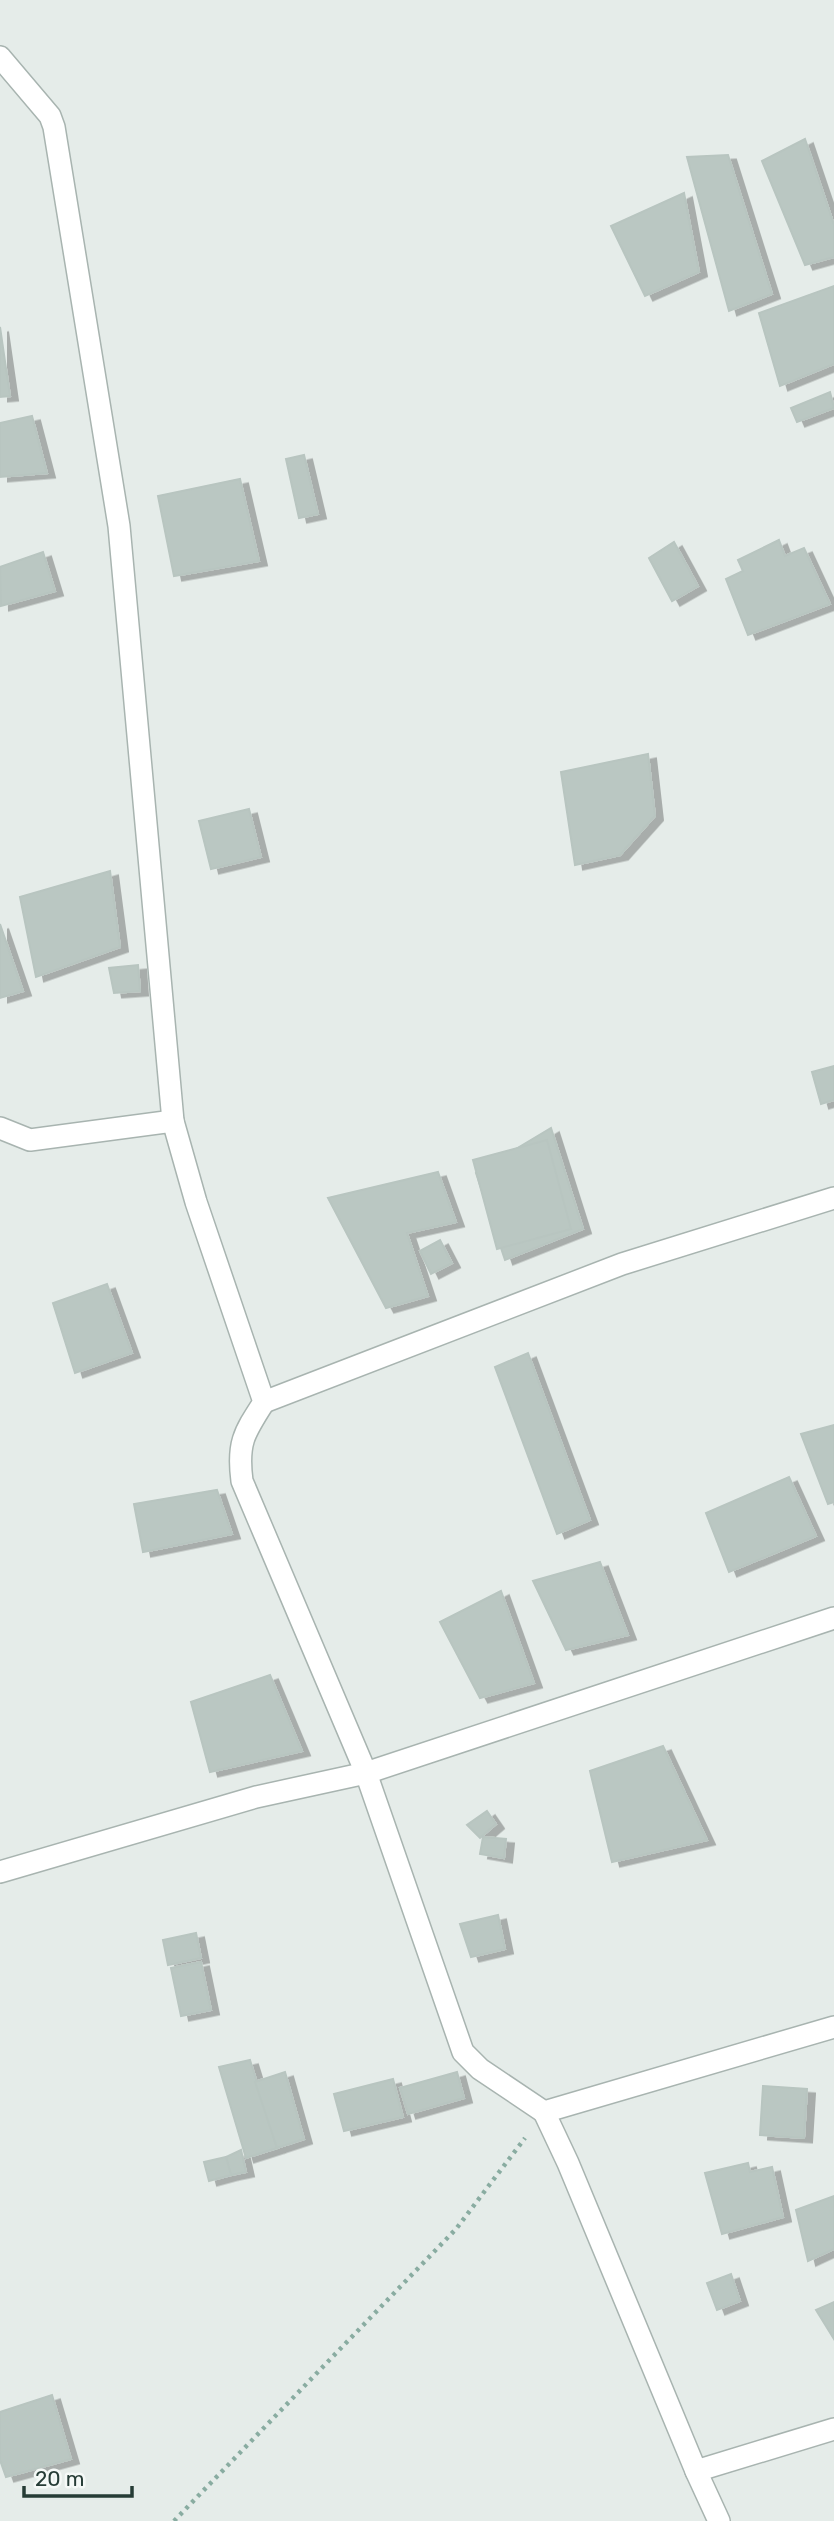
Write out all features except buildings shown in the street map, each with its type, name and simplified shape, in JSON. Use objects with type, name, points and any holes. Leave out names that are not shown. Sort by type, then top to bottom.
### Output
[{"type":"street","points":[[0,57],[50,116],[57,141],[119,526],[173,1121],[196,1202],[264,1402]]},
{"type":"street","points":[[0,1128],[30,1140],[173,1121]]},
{"type":"street","points":[[719,2521],[544,2112],[480,2069],[463,2052],[366,1773],[242,1481],[239,1456],[246,1430],[264,1402],[622,1264],[834,1198]]},
{"type":"street","points":[[0,1872],[256,1797],[366,1773],[834,1618]]},
{"type":"street","points":[[544,2112],[834,2027]]},
{"type":"street","points":[[696,2471],[834,2429]]},
{"type":"path","points":[[174,2521],[456,2229],[544,2112]]}]
